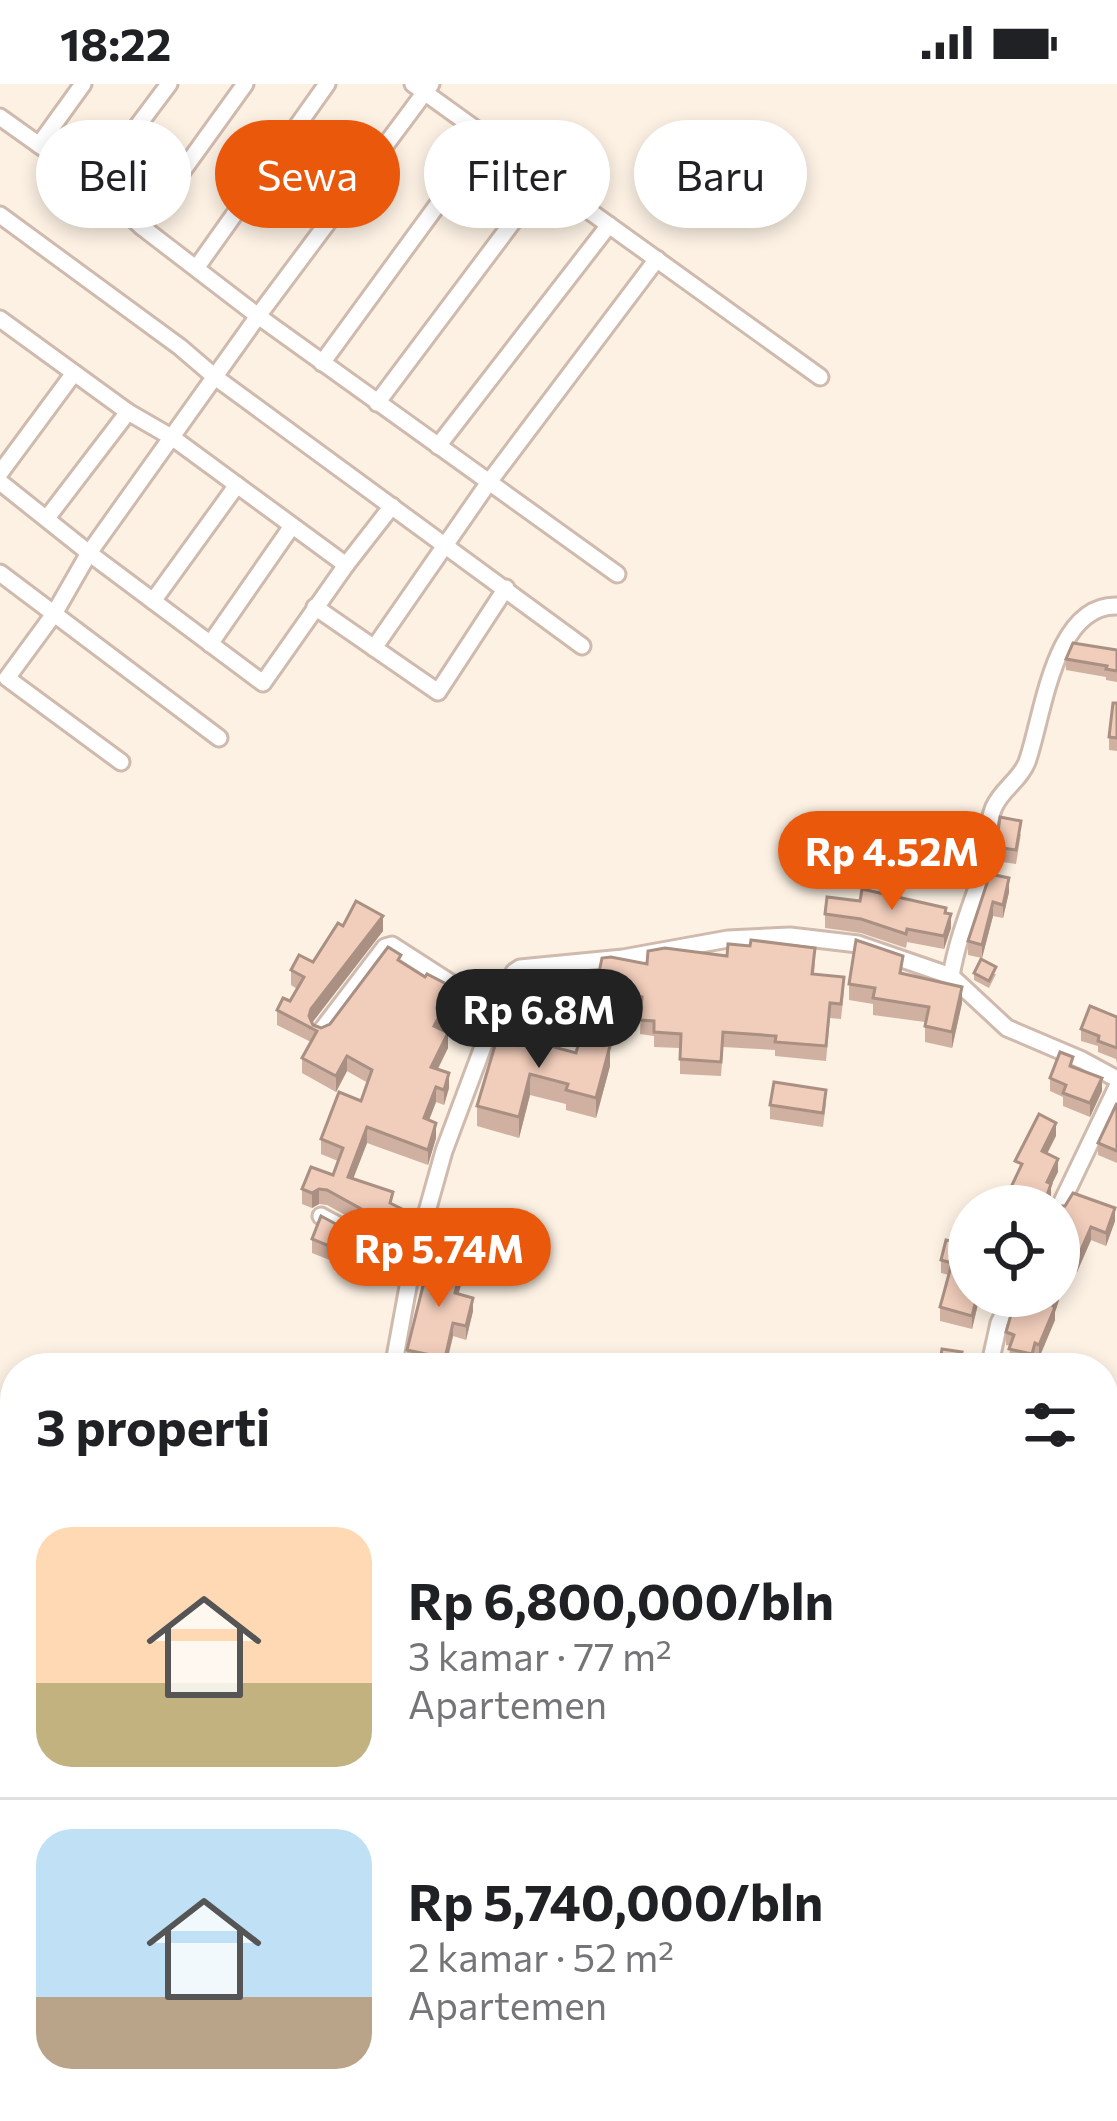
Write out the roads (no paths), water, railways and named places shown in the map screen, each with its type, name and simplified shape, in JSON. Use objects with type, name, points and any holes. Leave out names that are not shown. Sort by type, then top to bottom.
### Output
[{"type":"street","points":[[57,120],[83,84]]},
{"type":"street","points":[[142,120],[169,84]]},
{"type":"street","points":[[191,158],[245,84]]},
{"type":"street","points":[[197,267],[327,84]]},
{"type":"street","points":[[121,762],[7,678],[54,614],[89,553],[423,87],[465,120]]},
{"type":"street","points":[[0,117],[36,143]]},
{"type":"street","points":[[0,215],[582,646]]},
{"type":"street","points":[[322,363],[424,223]]},
{"type":"street","points":[[610,226],[820,377]]},
{"type":"street","points":[[145,228],[322,363],[617,574]]},
{"type":"street","points":[[377,403],[508,228]]},
{"type":"street","points":[[438,446],[607,228]]},
{"type":"street","points":[[374,648],[489,482],[657,259]]},
{"type":"street","points":[[0,319],[346,565]]},
{"type":"street","points":[[0,473],[74,373]]},
{"type":"street","points":[[47,518],[128,412]]},
{"type":"street","points":[[0,482],[263,682],[392,506]]},
{"type":"street","points":[[153,601],[237,485]]},
{"type":"street","points":[[210,644],[292,526]]},
{"type":"street","points":[[0,573],[219,738]]},
{"type":"street","points":[[315,607],[438,692],[506,588]]},
{"type":"street","points":[[951,976],[958,940],[980,879],[992,813],[1026,764],[1058,656],[1082,620],[1101,607],[1117,606]]},
{"type":"street","points":[[396,1353],[412,1265],[445,1151],[496,1012],[514,971],[520,968],[623,958],[728,939],[790,936],[858,944],[951,976],[1007,1028],[1082,1060],[1117,1083],[1070,1185]]},
{"type":"street","points":[[321,1031],[385,946],[392,945],[496,1012]]},
{"type":"street","points":[[321,1216],[412,1265]]},
{"type":"street","points":[[992,1353],[1002,1317]]}]
